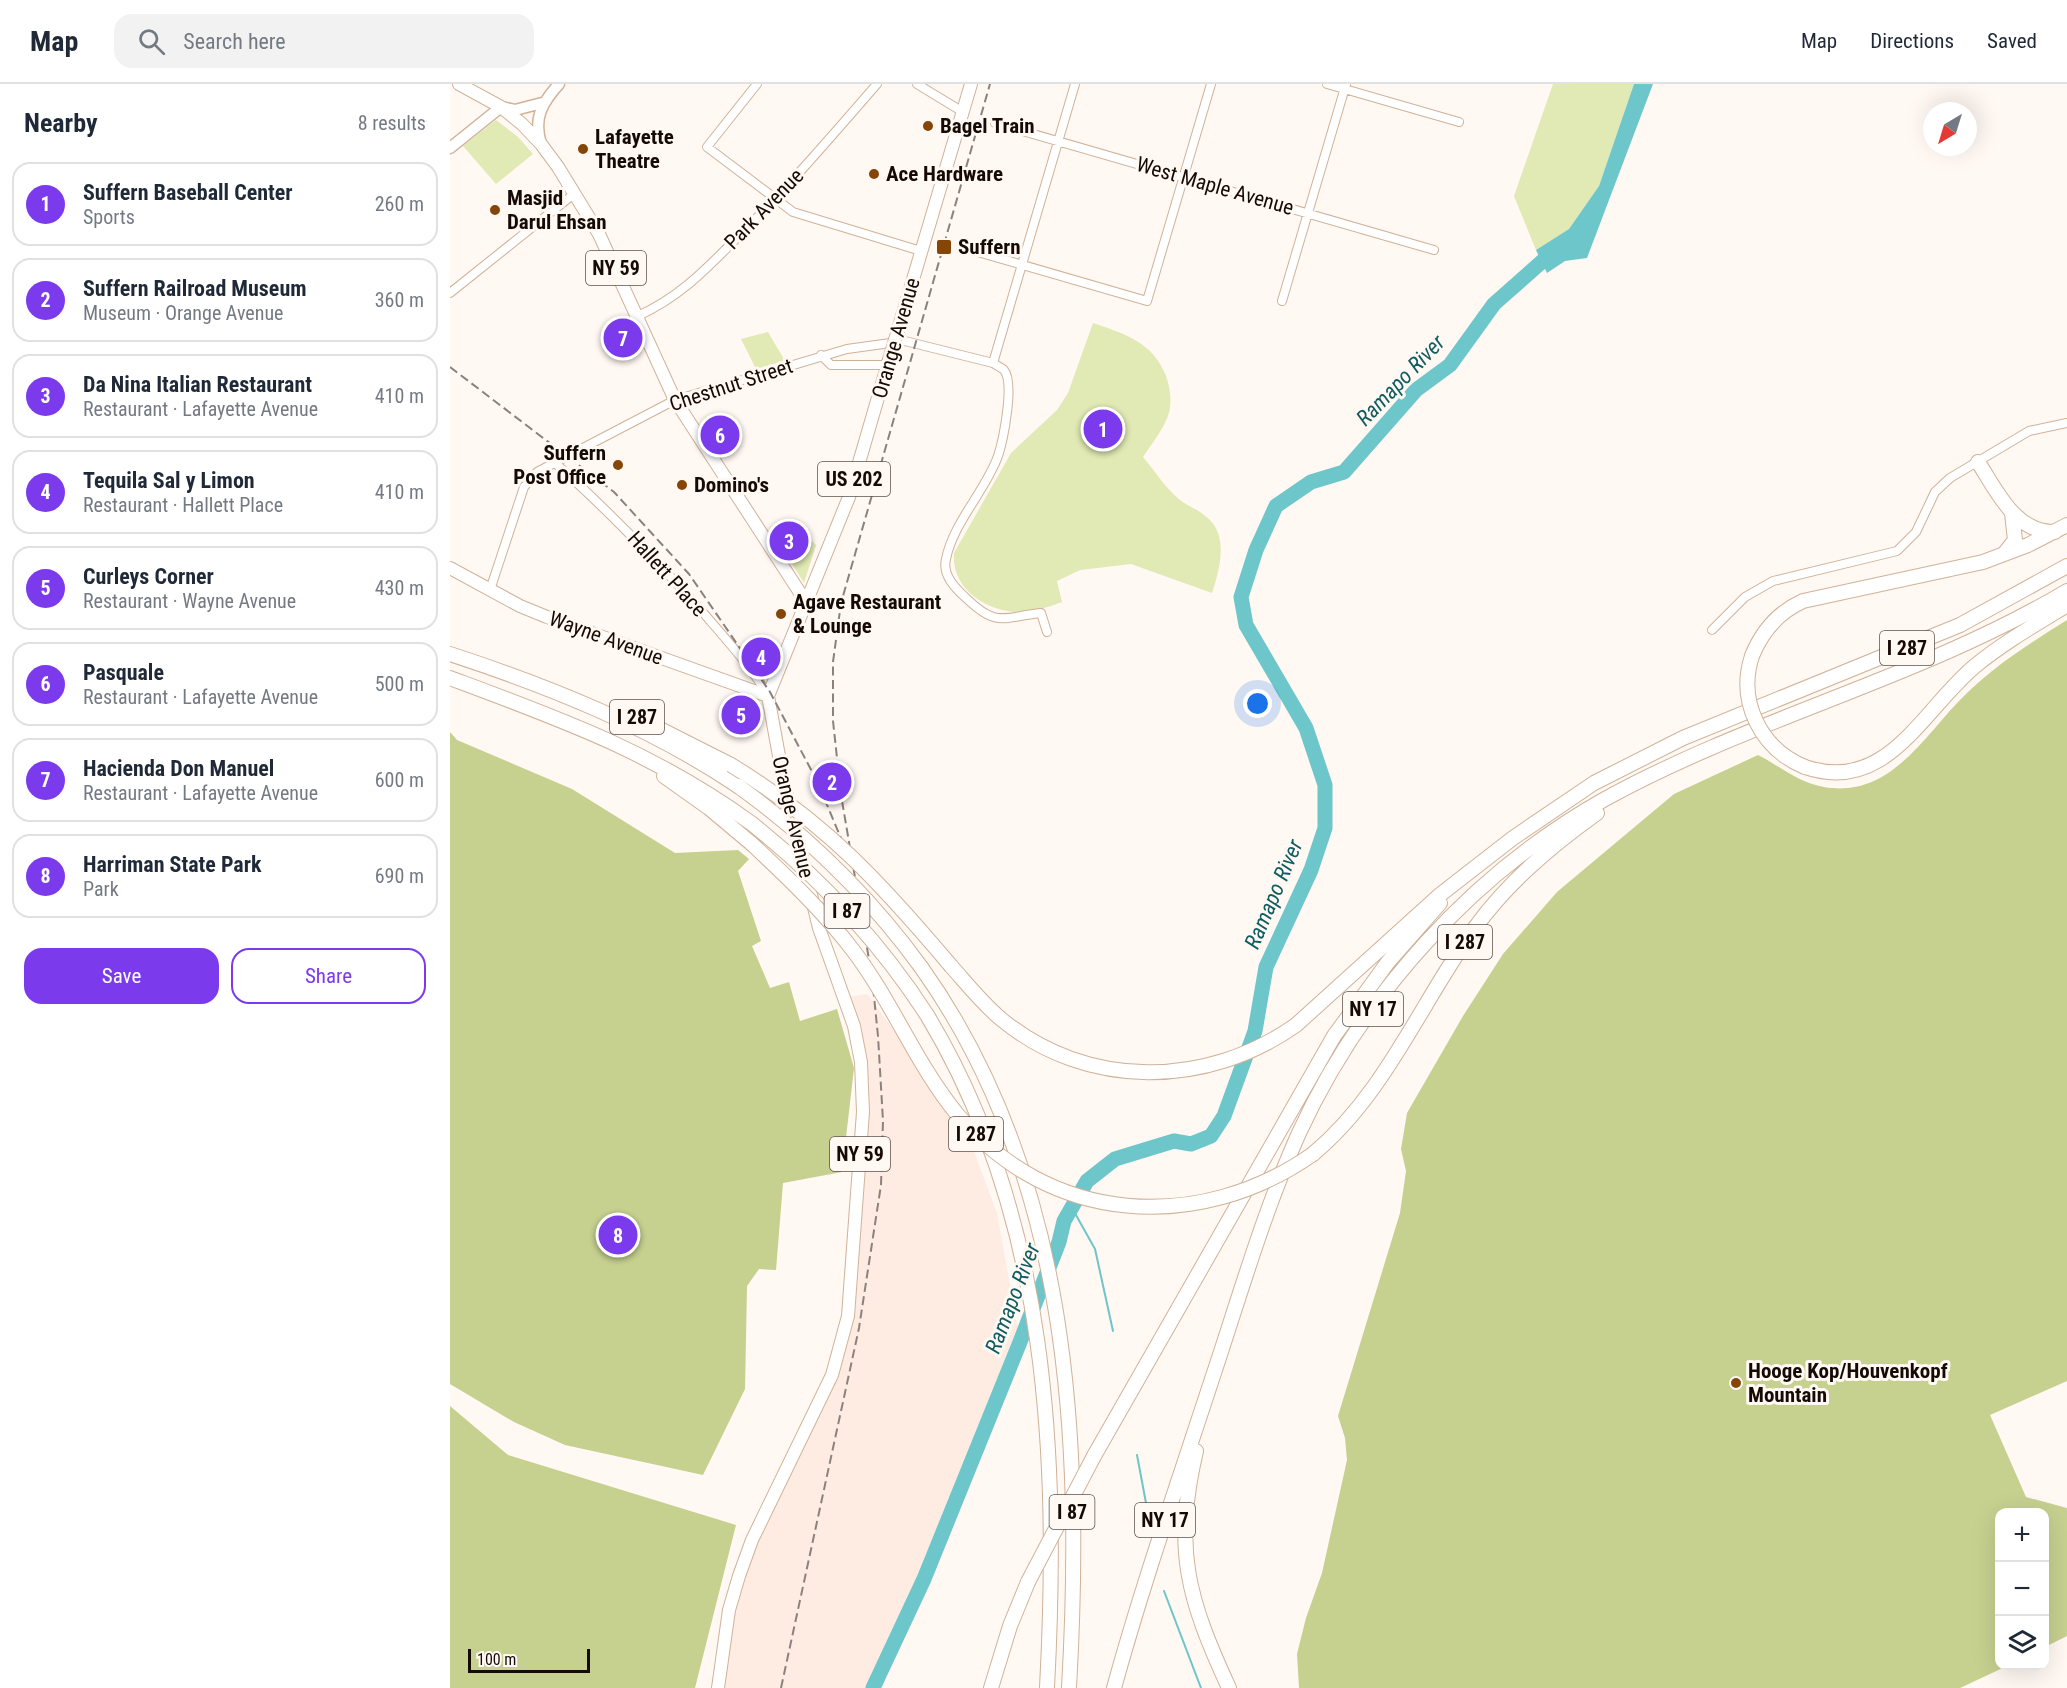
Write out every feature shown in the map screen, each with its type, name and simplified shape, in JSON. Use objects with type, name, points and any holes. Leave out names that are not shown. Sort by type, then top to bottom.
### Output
[{"type":"highway","points":[[1978,462],[2012,513],[2034,529],[2061,529]]},
{"type":"highway","points":[[1999,557],[2007,552],[2015,540],[2012,513]]},
{"type":"highway","points":[[2061,529],[1999,557],[1967,567],[1803,601],[1789,609],[1770,625],[1752,656],[1747,689],[1757,724],[1780,753],[1805,766],[1824,771],[1849,771],[1864,768],[1886,757],[1976,665],[2067,605]]},
{"type":"highway","name":"I 287","points":[[537,685],[639,718],[731,765],[786,800],[844,848],[880,883],[951,966],[1002,1020],[1043,1046],[1071,1058],[1106,1068],[1144,1073],[1172,1072],[1202,1068],[1245,1054],[1296,1025],[1422,909],[1566,801],[1622,768],[1712,726],[1952,628],[2011,599],[2067,566]]},
{"type":"highway","name":"I 287","points":[[610,740],[701,802],[752,844],[805,895],[851,948],[878,985],[936,1084],[959,1116],[991,1148],[1032,1175],[1073,1194],[1102,1203],[1166,1208],[1196,1205],[1248,1190],[1286,1173],[1340,1131],[1364,1103],[1462,946],[1504,893],[1561,840],[1662,771],[1943,656],[2005,626],[2067,591]]},
{"type":"highway","name":"I 87","points":[[450,654],[537,685],[644,730],[689,754],[738,786],[790,825],[839,871],[885,921],[921,967],[958,1022],[989,1082],[1022,1165],[1040,1227],[1060,1336],[1067,1403],[1072,1513],[1070,1688]]},
{"type":"highway","name":"I 87","points":[[450,678],[610,740],[701,788],[751,823],[809,872],[854,918],[892,964],[927,1015],[958,1071],[985,1131],[1019,1238],[1034,1315],[1043,1383],[1050,1513],[1047,1688]]},
{"type":"highway","name":"NY 17","points":[[1114,1688],[1156,1548],[1268,1211],[1301,1130],[1333,1069],[1382,997],[1440,928],[1506,868],[1576,817],[1662,771]]},
{"type":"highway","name":"NY 17","points":[[991,1688],[1010,1626],[1028,1582],[1094,1456],[1334,1036],[1388,962],[1461,879]]},
{"type":"highway","points":[[1221,1353],[1190,1480],[1185,1540],[1193,1599],[1204,1633],[1228,1688]]},
{"type":"main road","name":"NY 59","points":[[459,84],[501,107],[541,144],[575,193],[599,234],[675,400],[806,602]]},
{"type":"main road","name":"Orange Avenue","points":[[718,1688],[729,1610],[739,1576],[752,1540],[832,1375],[848,1316],[863,1083],[854,1026],[819,928],[784,783],[768,696],[850,495],[971,84]]},
{"type":"main road","name":"Wayne Avenue","points":[[450,568],[547,617],[768,696]]},
{"type":"street","points":[[541,144],[537,130],[542,103],[559,84]]},
{"type":"street","points":[[758,84],[706,147],[793,212],[812,220],[921,251]]},
{"type":"street","name":"Park Avenue","points":[[638,316],[661,306],[684,290],[776,200],[877,84]]},
{"type":"street","points":[[917,84],[963,112]]},
{"type":"street","points":[[1047,632],[1041,613],[997,620],[977,608],[954,586],[948,576],[945,560],[976,494],[998,457],[1010,384],[1005,371],[993,363],[1075,84]]},
{"type":"street","points":[[964,248],[1148,302],[1211,84]]},
{"type":"street","points":[[1327,84],[1345,87],[1460,122]]},
{"type":"street","points":[[1282,301],[1345,87]]},
{"type":"street","points":[[450,148],[501,107],[515,110],[542,103]]},
{"type":"street","name":"West Maple Avenue","points":[[995,123],[1434,250]]},
{"type":"street","points":[[450,293],[575,193]]},
{"type":"street","name":"Chestnut Street","points":[[490,590],[524,487],[537,472],[675,400],[821,355],[905,341],[993,363]]},
{"type":"street","points":[[821,355],[831,365],[890,359]]},
{"type":"street","points":[[1712,630],[1745,597],[1773,581],[1897,551],[1916,532],[1926,507],[1941,485],[2029,431],[2067,423]]},
{"type":"street","name":"Hallett Place","points":[[555,463],[615,516],[657,561],[748,665],[768,696]]},
{"type":"shaded area","points":[[867,994],[916,1060],[973,1149],[997,1213],[1020,1342],[924,1579],[873,1688],[718,1688],[739,1576],[840,1348],[863,1083],[844,998]]},
{"type":"green space","points":[[1553,84],[1634,84],[1599,186],[1569,229],[1536,250],[1514,196]]},
{"type":"green space","points":[[496,120],[518,137],[533,154],[496,184],[463,146]]},
{"type":"green space","points":[[1093,323],[1116,331],[1146,347],[1154,355],[1166,376],[1170,394],[1169,413],[1143,457],[1175,496],[1204,515],[1217,531],[1221,551],[1212,593],[1131,564],[1080,570],[1057,581],[1062,602],[1047,607],[1020,612],[995,608],[974,596],[965,587],[958,577],[954,553],[1011,453],[1057,410],[1068,393]]},
{"type":"green space","points":[[768,332],[785,361],[756,369],[741,339]]},
{"type":"green space","points":[[809,538],[816,545],[804,583],[786,554]]},
{"type":"green space","points":[[2067,620],[2067,1381],[1990,1415],[2026,1497],[2067,1508],[2067,1636],[2049,1645],[2049,1508],[1995,1508],[1995,1670],[1998,1670],[1960,1688],[1299,1688],[1297,1654],[1306,1618],[1322,1573],[1347,1460],[1345,1438],[1338,1416],[1400,1213],[1406,1171],[1401,1149],[1407,1113],[1463,1016],[1503,954],[1557,892],[1674,794],[1758,755],[1797,778],[1815,785],[1848,788],[1869,783],[1888,773],[1906,759],[1967,693],[1990,672]]},
{"type":"green space","points":[[450,732],[457,740],[572,789],[675,853],[738,850],[749,859],[738,871],[761,941],[752,946],[770,988],[789,982],[800,1021],[837,1009],[854,1068],[842,1172],[783,1183],[776,1270],[759,1269],[747,1286],[745,1389],[703,1475],[565,1445],[514,1422],[450,1384]]},
{"type":"green space","points":[[450,1406],[508,1455],[736,1525],[695,1688],[450,1688]]},
{"type":"water","points":[[1634,84],[1653,84],[1587,258],[1565,261],[1547,273],[1536,250],[1569,229],[1599,186]]},
{"type":"waterway","name":"Ramapo River","points":[[873,1688],[924,1579],[1020,1342],[1059,1242],[1064,1221],[1087,1181],[1115,1159],[1174,1141],[1191,1144],[1211,1136],[1224,1116],[1255,1031],[1266,967],[1311,870],[1325,828],[1325,785],[1306,728],[1246,625],[1241,597],[1256,550],[1276,506],[1311,482],[1344,472],[1416,390],[1450,365],[1494,304],[1555,250]]},
{"type":"waterway","points":[[1072,1208],[1095,1249],[1113,1331]]},
{"type":"waterway","points":[[1137,1455],[1146,1503]]},
{"type":"waterway","points":[[1164,1591],[1201,1688]]},
{"type":"railway","points":[[781,1688],[859,1328],[881,1185],[883,1121],[878,1036],[872,977],[841,795],[833,721],[833,662],[841,603],[990,84]]},
{"type":"railway","points":[[450,367],[614,492],[689,574],[770,692],[817,781],[843,843]]},
{"type":"place","name":"Bagel Train","points":[[928,126]]},
{"type":"place","name":"Lafayette Theatre","points":[[583,149]]},
{"type":"place","name":"Ace Hardware","points":[[874,174]]},
{"type":"place","name":"Masjid Darul Ehsan","points":[[495,210]]},
{"type":"place","name":"Suffern","points":[[944,247]]},
{"type":"place","name":"Hacienda Don Manuel","points":[[623,338]]},
{"type":"place","name":"Suffern Baseball Center","points":[[1103,429]]},
{"type":"place","name":"Pasquale","points":[[720,435]]},
{"type":"place","name":"Suffern Post Office","points":[[618,465]]},
{"type":"place","name":"Domino's","points":[[682,485]]},
{"type":"place","name":"Da Nina Italian Restaurant","points":[[789,541]]},
{"type":"place","name":"Agave Restaurant & Lounge","points":[[781,614]]},
{"type":"place","name":"Tequila Sal y Limon","points":[[761,657]]},
{"type":"place","name":"Curleys Corner","points":[[741,715]]},
{"type":"place","name":"Suffern Railroad Museum","points":[[832,782]]},
{"type":"place","name":"Harriman State Park","points":[[618,1235]]},
{"type":"place","name":"Hooge Kop/Houvenkopf Mountain","points":[[1736,1383]]}]
